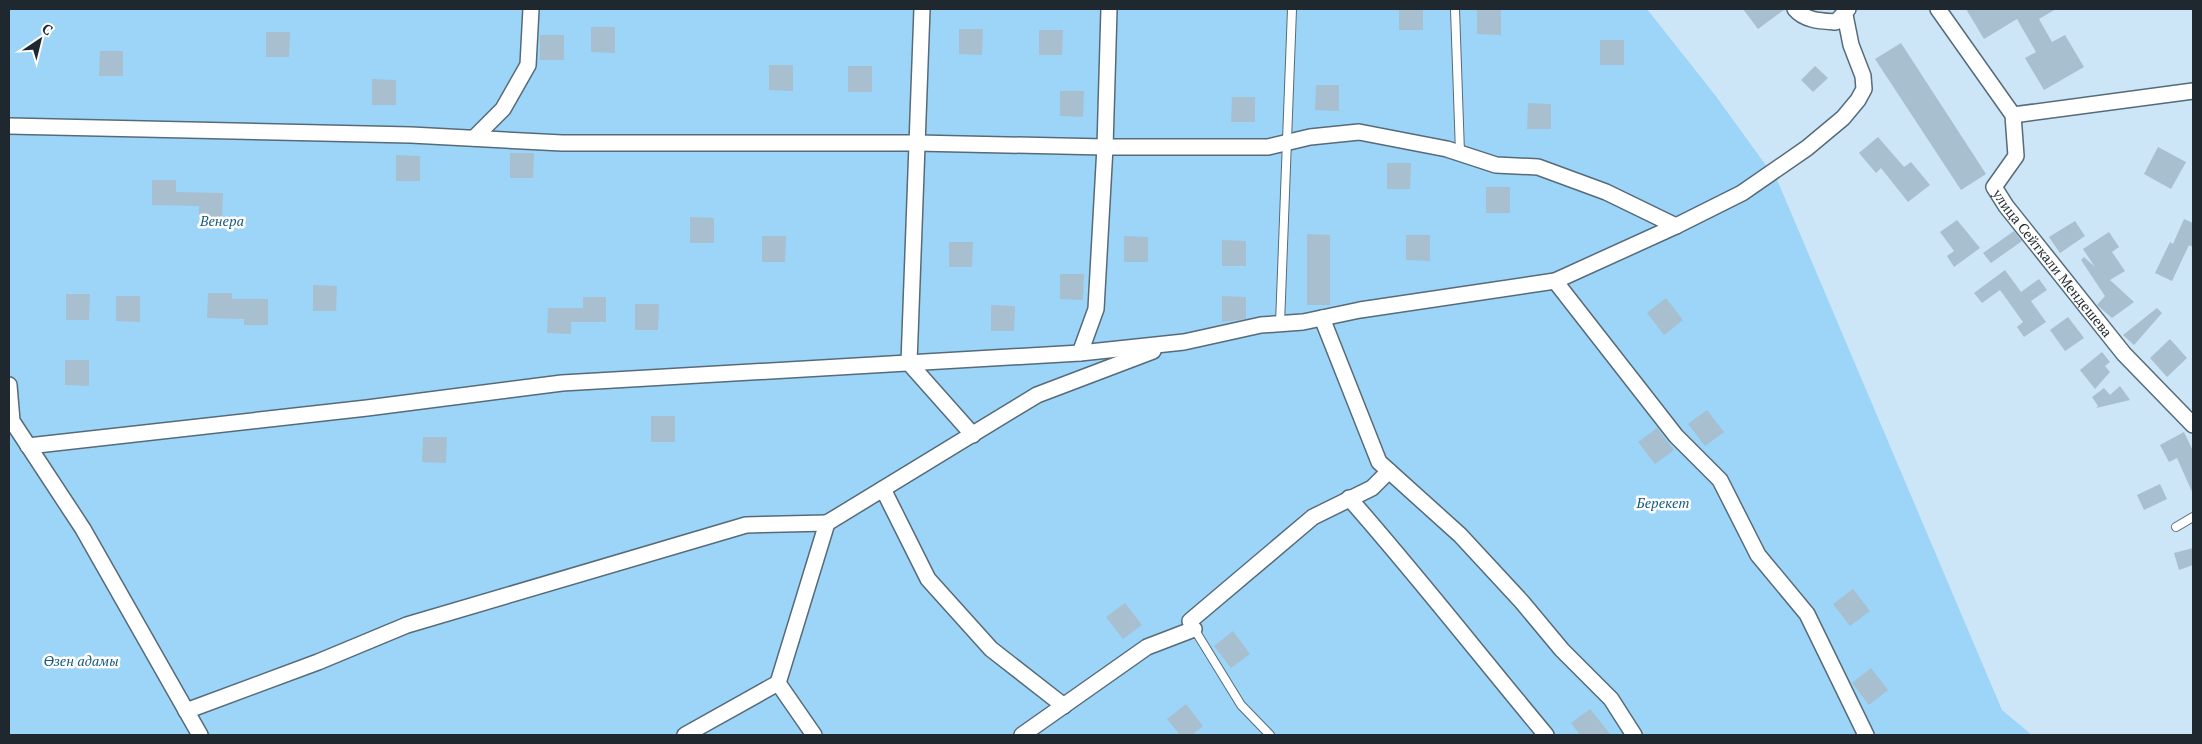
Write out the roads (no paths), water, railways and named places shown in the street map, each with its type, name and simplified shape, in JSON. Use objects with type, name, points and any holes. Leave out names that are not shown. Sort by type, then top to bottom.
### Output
[{"type":"street","points":[[474,138],[503,108],[518,79],[528,65],[532,9]]},
{"type":"street","points":[[922,9],[909,363],[973,435]]},
{"type":"street","points":[[1080,353],[1096,310],[1105,147],[1109,9]]},
{"type":"street","points":[[1795,9],[1800,15],[1816,20],[1836,22],[1846,12]]},
{"type":"street","points":[[1938,9],[2013,115],[2193,91]]},
{"type":"street","points":[[28,446],[367,408],[562,383],[1080,353],[1171,343],[1261,325],[1322,318],[1360,310],[1555,281],[1676,226],[1742,193],[1807,148],[1843,118],[1858,100],[1864,89],[1863,76],[1851,45],[1846,12]]},
{"type":"street","name":"улица Сейткали Мендешева","points":[[2013,115],[2016,156],[1994,187],[2006,206],[2124,354],[2193,425]]},
{"type":"street","points":[[9,126],[411,135],[562,143],[917,142],[1105,147],[1268,147],[1310,137],[1359,132],[1447,149],[1496,165],[1538,167],[1606,192],[1676,226]]},
{"type":"street","points":[[1555,281],[1676,436],[1720,480],[1758,555],[1807,614],[1866,735]]},
{"type":"street","points":[[1322,318],[1378,462],[1472,548],[1562,650],[1611,699],[1634,735]]},
{"type":"street","points":[[186,711],[318,662],[407,625],[746,525],[827,523],[1037,396],[1171,343]]},
{"type":"street","points":[[9,385],[12,421],[83,529],[200,735]]},
{"type":"street","points":[[1022,735],[1147,647],[1192,625],[1313,517],[1372,488],[1389,471]]},
{"type":"street","points":[[883,490],[928,579],[991,650],[1064,706]]},
{"type":"street","points":[[1349,498],[1404,561],[1546,735]]},
{"type":"street","points":[[685,735],[778,683],[827,523]]},
{"type":"street","points":[[778,683],[814,735]]},
{"type":"lane","points":[[1280,324],[1292,9]]},
{"type":"lane","points":[[1455,9],[1460,153]]},
{"type":"lane","points":[[2176,527],[2193,517]]},
{"type":"lane","points":[[1192,625],[1241,705],[1270,735]]},
{"type":"park label","name":"Венера","points":[[222,221]]},
{"type":"park label","name":"Берекет","points":[[1663,503]]},
{"type":"park label","name":"Өзен адамы","points":[[81,661]]}]
